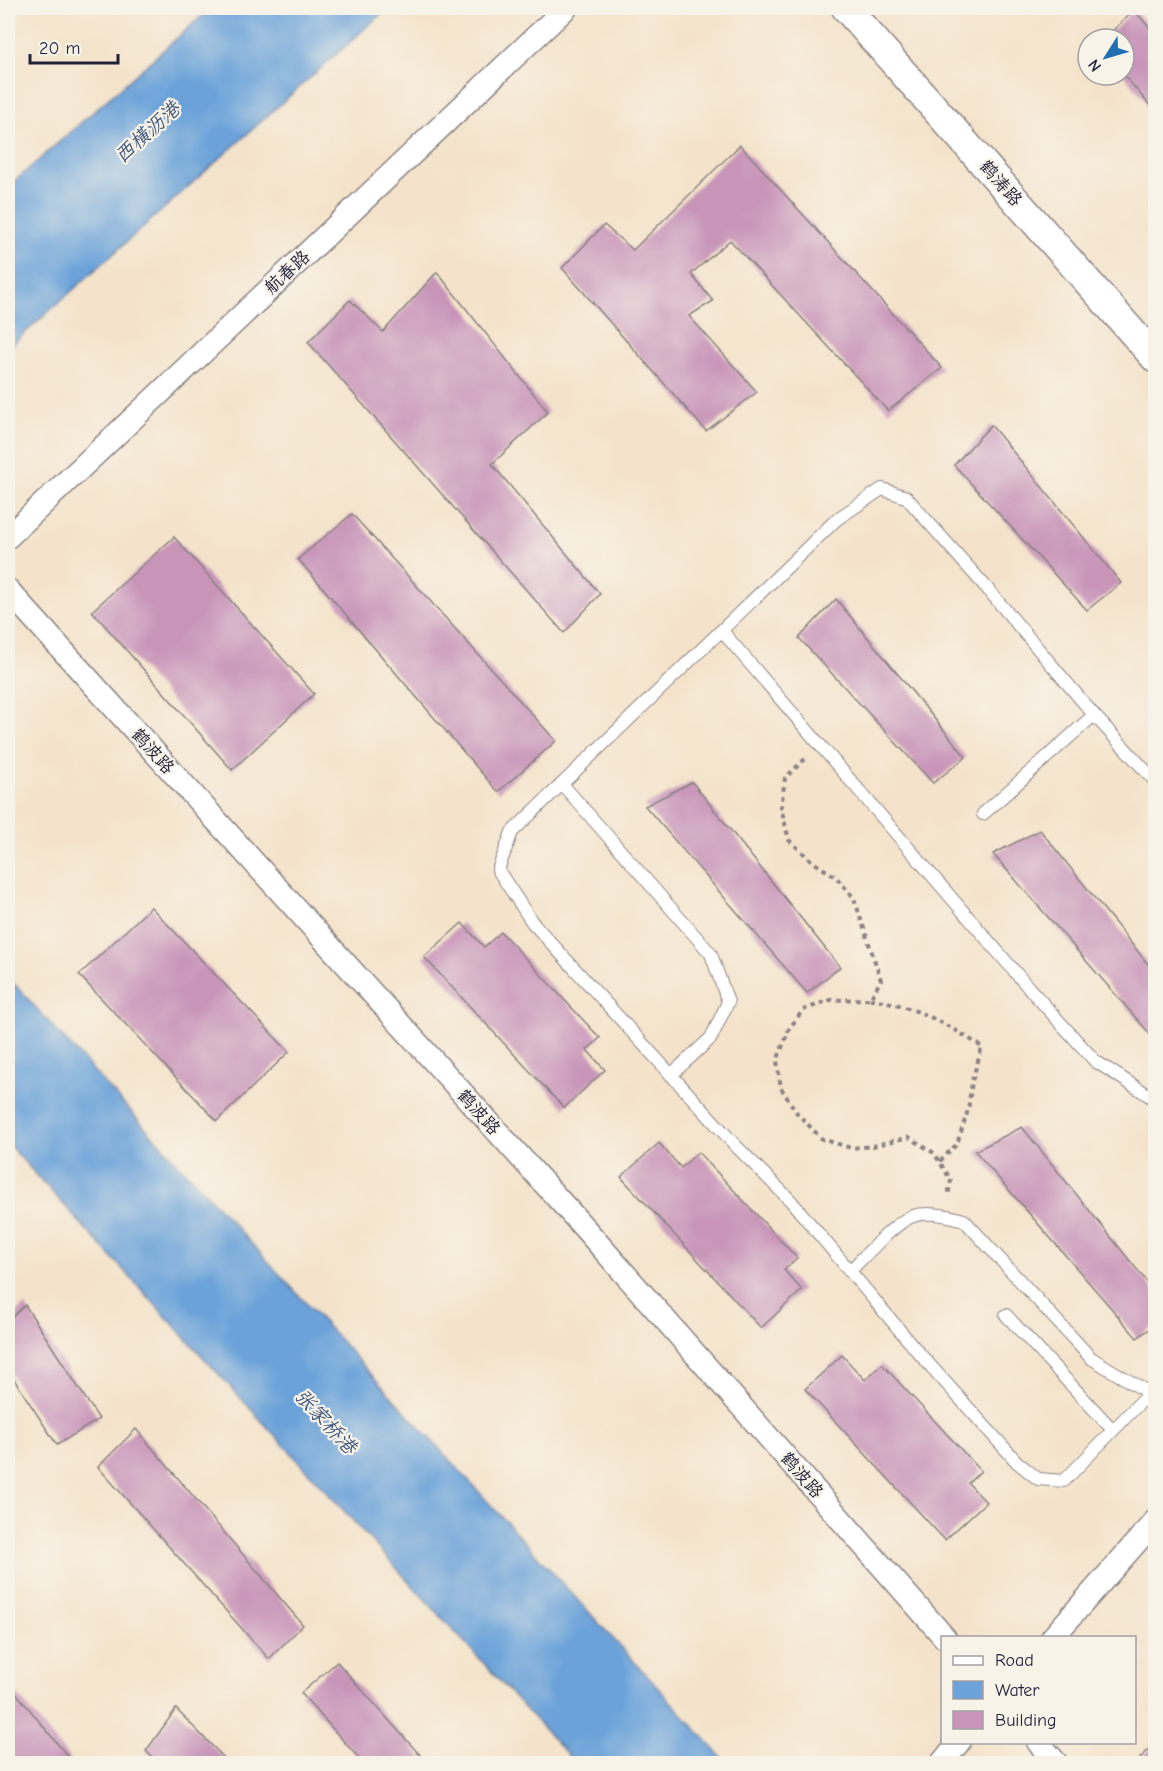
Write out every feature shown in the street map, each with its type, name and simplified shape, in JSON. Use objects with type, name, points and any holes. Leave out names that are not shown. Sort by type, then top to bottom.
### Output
[{"type":"street","name":"航春路","points":[[8,537],[566,8]]},
{"type":"street","name":"鹤涛路","points":[[846,8],[1155,359]]},
{"type":"street","name":"鹤波路","points":[[8,590],[588,1232],[943,1636]]},
{"type":"street","points":[[1054,1636],[1155,1520]]},
{"type":"street","points":[[941,1764],[958,1744]]},
{"type":"street","points":[[1039,1744],[1057,1764]]},
{"type":"lane","points":[[850,1271],[886,1235],[913,1216],[946,1215],[964,1220],[1091,1358],[1152,1389],[1064,1481],[1038,1479],[1017,1462],[918,1352],[791,1201],[735,1144],[532,922],[498,870],[512,832],[837,519],[882,489],[906,497],[1094,715],[1155,782]]},
{"type":"lane","points":[[722,630],[1028,987],[1095,1061],[1155,1100]]},
{"type":"lane","points":[[982,814],[1094,715]]},
{"type":"lane","points":[[562,784],[711,954],[728,1002],[711,1038],[671,1075]]},
{"type":"lane","points":[[1006,1315],[1112,1429]]},
{"type":"path","points":[[819,744],[785,778],[781,808],[789,840],[813,862],[836,877],[854,898],[881,980],[870,999]]},
{"type":"path","points":[[939,1162],[957,1144],[968,1110],[972,1081],[982,1047],[957,1030],[888,1001],[830,1000],[803,1010],[789,1029],[777,1061],[781,1088],[797,1113],[822,1139],[850,1148],[873,1146],[909,1137],[934,1153],[939,1162],[951,1180],[946,1215]]},
{"type":"water","name":"西横沥港","points":[[211,8],[388,8],[8,348],[8,187]]},
{"type":"water","name":"张家桥港","points":[[8,977],[727,1763],[575,1763],[8,1144]]},
{"type":"building","points":[[1134,10],[1156,35],[1156,113],[1134,87],[1136,87],[1136,27],[1116,27]]},
{"type":"building","points":[[740,145],[942,368],[888,411],[730,240],[691,274],[713,301],[689,316],[757,392],[706,431],[562,268],[604,225],[633,250]]},
{"type":"building","points":[[437,272],[548,412],[492,464],[600,594],[564,633],[308,342],[350,300],[383,332]]},
{"type":"building","points":[[991,425],[1121,583],[1087,610],[954,465]]},
{"type":"building","points":[[352,514],[556,741],[498,792],[298,559]]},
{"type":"building","points":[[174,537],[314,694],[232,770],[92,611]]},
{"type":"building","points":[[836,599],[966,757],[933,783],[799,638]]},
{"type":"building","points":[[692,782],[840,967],[807,993],[645,806]]},
{"type":"building","points":[[1040,830],[1156,974],[1156,1041],[993,854]]},
{"type":"building","points":[[151,907],[289,1052],[217,1121],[79,975]]},
{"type":"building","points":[[462,923],[484,947],[501,932],[600,1038],[587,1050],[605,1070],[564,1108],[424,957]]},
{"type":"building","points":[[1022,1127],[1156,1293],[1156,1324],[1137,1338],[975,1151]]},
{"type":"building","points":[[659,1143],[681,1168],[698,1152],[797,1258],[784,1270],[802,1290],[761,1328],[621,1177]]},
{"type":"building","points":[[25,1305],[99,1419],[57,1445],[8,1370],[8,1321]]},
{"type":"building","points":[[842,1355],[865,1380],[882,1364],[981,1471],[968,1483],[986,1502],[945,1540],[805,1389]]},
{"type":"building","points":[[136,1429],[303,1625],[269,1659],[98,1467]]},
{"type":"building","points":[[337,1662],[428,1764],[364,1764],[301,1693]]},
{"type":"building","points":[[8,1683],[74,1764],[8,1764]]},
{"type":"building","points":[[176,1709],[230,1764],[159,1764],[146,1751]]},
{"type":"building","points":[[1156,1743],[1156,1764],[1145,1764],[1140,1758]]}]
